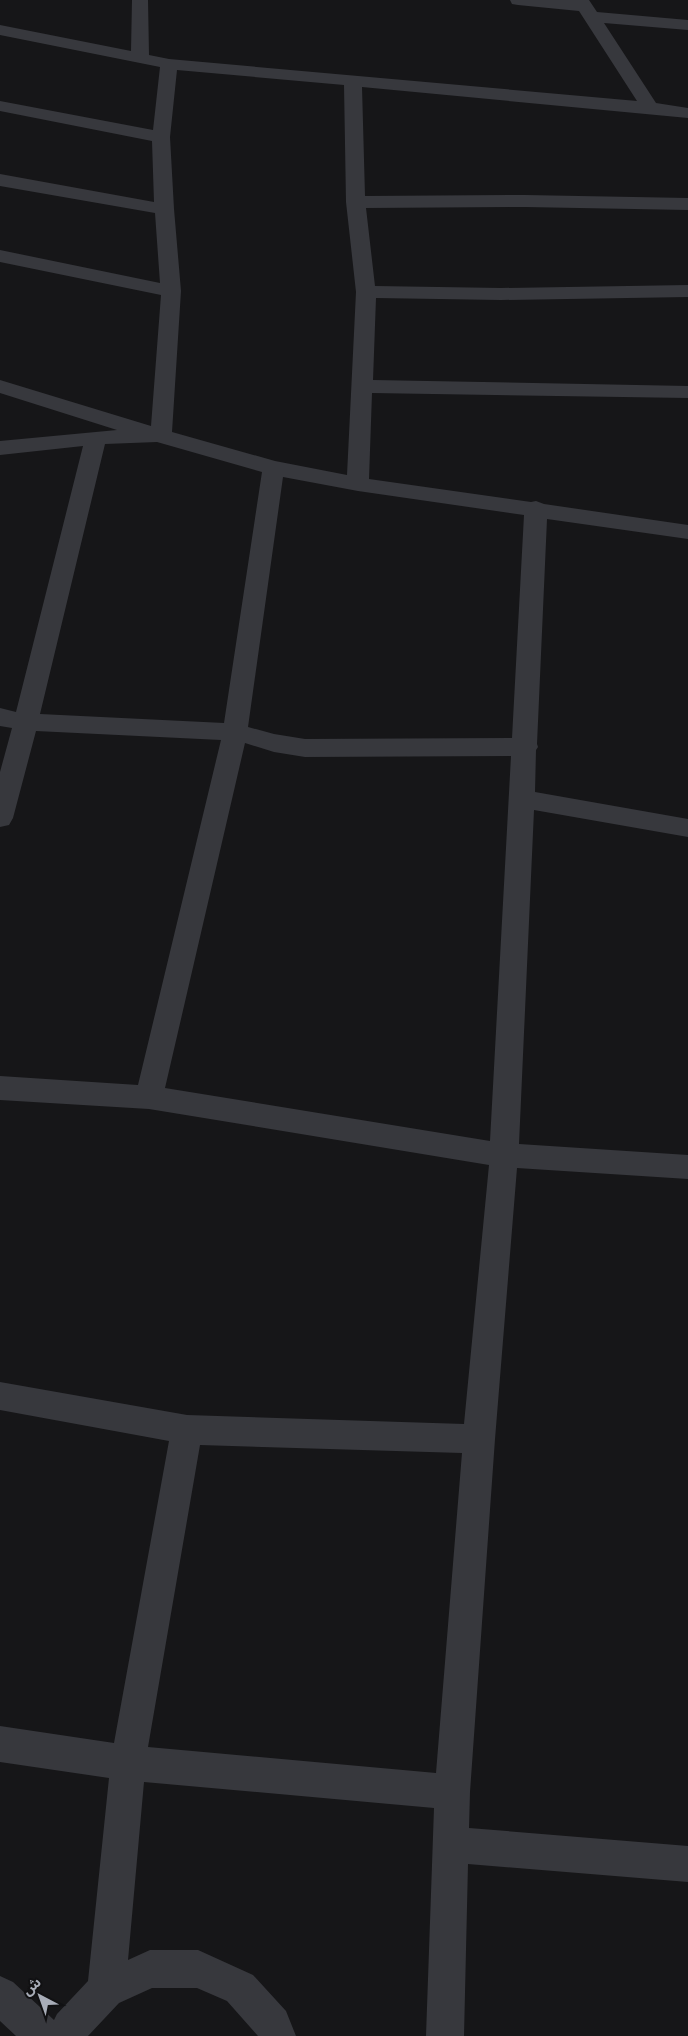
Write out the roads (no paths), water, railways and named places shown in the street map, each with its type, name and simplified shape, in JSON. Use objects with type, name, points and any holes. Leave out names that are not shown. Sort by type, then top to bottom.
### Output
[{"type":"street","points":[[140,0],[140,58]]},
{"type":"street","points":[[518,0],[677,19]]},
{"type":"street","points":[[585,7],[650,108]]},
{"type":"street","points":[[0,30],[170,64],[650,108],[686,118]]},
{"type":"street","points":[[161,435],[171,292],[164,209],[161,137],[170,64]]},
{"type":"street","points":[[353,82],[356,202],[366,292],[358,484]]},
{"type":"street","points":[[0,106],[161,137]]},
{"type":"street","points":[[0,180],[164,209]]},
{"type":"street","points":[[356,202],[525,200],[688,204]]},
{"type":"street","points":[[0,256],[171,292]]},
{"type":"street","points":[[366,292],[501,294],[688,291]]},
{"type":"street","points":[[0,386],[91,416],[273,468],[358,484],[536,508],[688,532]]},
{"type":"street","points":[[361,386],[688,392]]},
{"type":"street","points":[[0,448],[96,438],[161,435]]},
{"type":"street","points":[[0,818],[26,722],[96,438]]},
{"type":"street","points":[[149,1097],[235,732],[273,468]]},
{"type":"street","points":[[445,2036],[452,1792],[479,1440],[504,1155],[526,747],[536,508]]},
{"type":"street","points":[[0,717],[26,722],[235,732],[274,743],[305,748],[526,747]]},
{"type":"street","points":[[523,799],[688,828]]},
{"type":"street","points":[[0,1088],[149,1097],[504,1155],[688,1167]]},
{"type":"street","points":[[0,1396],[187,1430],[479,1440]]},
{"type":"street","points":[[106,1990],[128,1763],[187,1430]]},
{"type":"street","points":[[0,1744],[128,1763],[452,1792]]},
{"type":"street","points":[[450,1845],[688,1864]]},
{"type":"street","points":[[66,2036],[70,2027],[106,1990],[150,1969],[198,1969],[240,1988],[273,2024],[278,2036]]},
{"type":"street","points":[[0,1995],[43,2036]]}]
